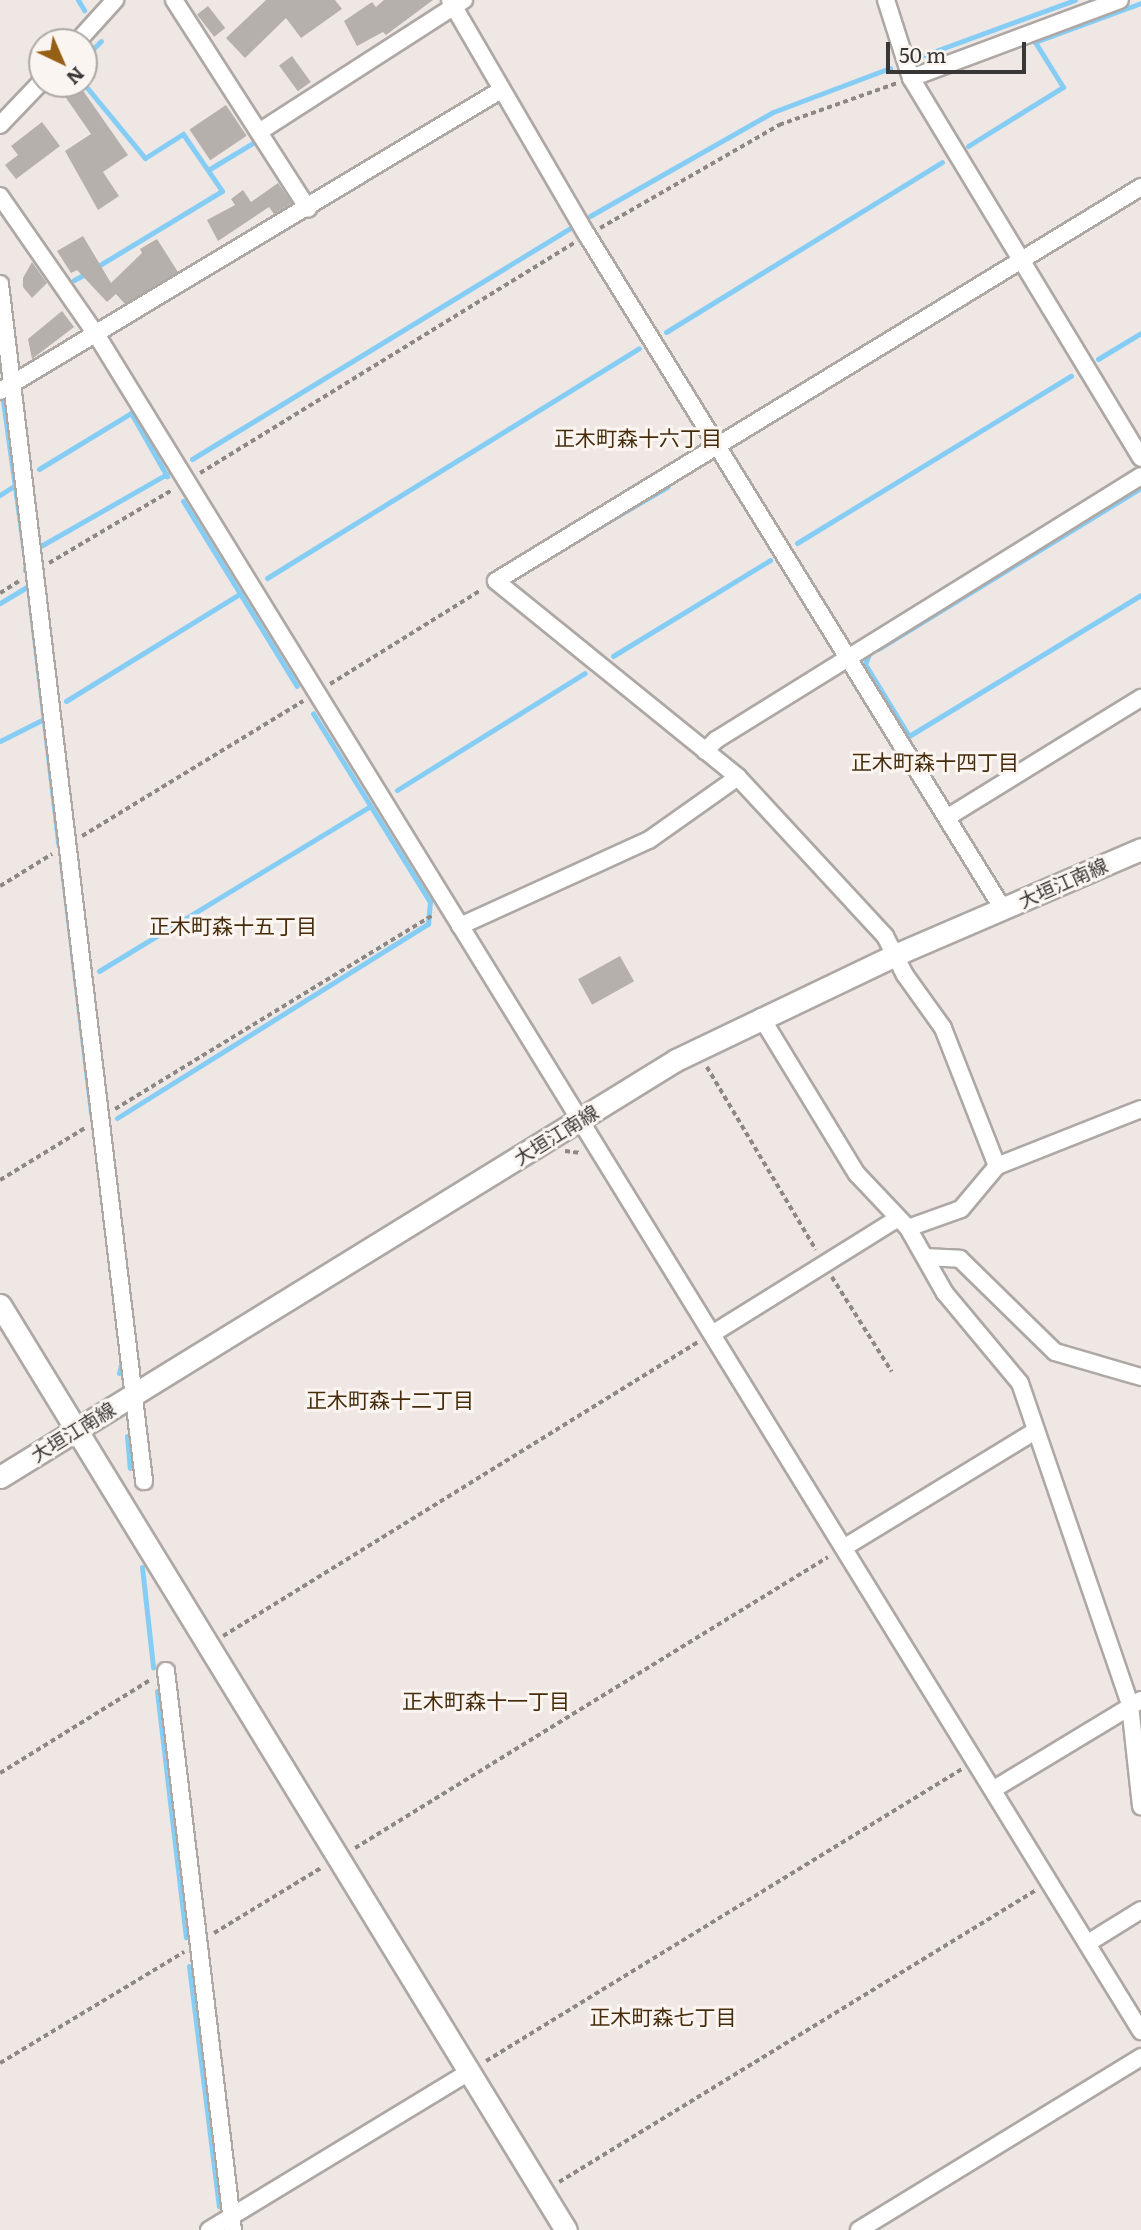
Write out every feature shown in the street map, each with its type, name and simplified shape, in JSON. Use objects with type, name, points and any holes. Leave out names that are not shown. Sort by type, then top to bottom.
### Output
[{"type":"main road","name":"大垣江南線","points":[[0,1477],[697,1050],[895,955],[1141,849]]},
{"type":"main road","points":[[0,1305],[566,2230]]},
{"type":"street","points":[[90,28],[115,0]]},
{"type":"street","points":[[174,0],[308,209]]},
{"type":"street","points":[[886,0],[911,78],[1019,262],[1141,458]]},
{"type":"street","points":[[911,78],[1120,0]]},
{"type":"street","points":[[259,132],[456,2],[501,90],[587,235],[1003,909]]},
{"type":"street","points":[[6,388],[308,209],[501,90]]},
{"type":"street","points":[[0,125],[28,96]]},
{"type":"street","points":[[997,1166],[943,1028],[885,936],[738,777],[496,581],[1141,187]]},
{"type":"street","points":[[0,196],[96,334],[1141,2031]]},
{"type":"street","points":[[0,284],[6,388],[36,571],[65,846],[144,1481]]},
{"type":"street","points":[[705,751],[716,740],[1141,476]]},
{"type":"street","points":[[948,817],[1141,698]]},
{"type":"street","points":[[460,926],[649,840],[738,777]]},
{"type":"street","points":[[761,1017],[857,1174],[903,1224],[925,1256],[945,1293],[1020,1382],[1035,1431],[1135,1702],[1141,1805]]},
{"type":"street","points":[[712,1334],[825,1265],[903,1224],[961,1209],[997,1166],[1141,1109]]},
{"type":"street","points":[[925,1256],[960,1259],[1055,1352],[1141,1377]]},
{"type":"street","points":[[845,1547],[1035,1431]]},
{"type":"street","points":[[166,1671],[232,2223]]},
{"type":"street","points":[[993,1789],[1135,1702]]},
{"type":"street","points":[[1088,1944],[1141,1910]]},
{"type":"street","points":[[859,2230],[1141,2057]]},
{"type":"street","points":[[209,2230],[232,2223],[469,2072]]},
{"type":"path","points":[[0,593],[587,235],[779,125],[911,78]]},
{"type":"path","points":[[0,886],[496,581]]},
{"type":"path","points":[[0,1180],[447,905]]},
{"type":"path","points":[[697,1050],[892,1373]]},
{"type":"path","points":[[208,1646],[712,1334]]},
{"type":"path","points":[[0,2063],[845,1547]]},
{"type":"path","points":[[0,1773],[166,1671]]},
{"type":"path","points":[[469,2072],[976,1760]]},
{"type":"path","points":[[543,2192],[1050,1881]]},
{"type":"building","points":[[266,0],[335,0],[342,9],[301,38],[286,18],[245,58],[226,38]]},
{"type":"building","points":[[384,0],[433,0],[386,35],[383,32],[357,46],[344,21],[372,2],[376,7]]},
{"type":"building","points":[[208,6],[225,28],[214,37],[197,15]]},
{"type":"building","points":[[292,56],[311,82],[298,91],[279,65]]},
{"type":"building","points":[[66,98],[88,98],[128,155],[103,172],[119,196],[98,210],[65,151],[91,134]]},
{"type":"building","points":[[226,105],[247,136],[210,160],[190,130]]},
{"type":"building","points":[[42,122],[60,146],[16,179],[5,165],[18,155],[11,146]]},
{"type":"building","points":[[278,183],[292,203],[274,214],[269,207],[218,241],[207,220],[235,205],[231,199],[243,190],[251,202]]},
{"type":"building","points":[[83,236],[111,283],[142,253],[140,249],[157,239],[178,272],[125,304],[116,294],[107,302],[77,270],[71,273],[57,251]]},
{"type":"building","points":[[32,262],[47,283],[32,298],[23,287],[23,278]]},
{"type":"building","points":[[62,311],[74,327],[32,359],[28,339]]},
{"type":"building","points":[[620,956],[634,981],[592,1005],[578,979]]},
{"type":"waterway","points":[[78,0],[84,10]]},
{"type":"waterway","points":[[919,57],[1075,0]]},
{"type":"waterway","points":[[968,146],[1063,87],[1035,42],[1141,3]]},
{"type":"waterway","points":[[98,44],[101,41]]},
{"type":"waterway","points":[[590,216],[773,112],[890,68]]},
{"type":"waterway","points":[[95,268],[222,191],[183,134],[145,158],[96,98]]},
{"type":"waterway","points":[[208,170],[253,143]]},
{"type":"waterway","points":[[666,332],[942,162]]},
{"type":"waterway","points":[[192,459],[572,227]]},
{"type":"waterway","points":[[74,280],[87,273]]},
{"type":"waterway","points":[[1098,359],[1141,333]]},
{"type":"waterway","points":[[267,578],[639,348]]},
{"type":"waterway","points":[[797,543],[1071,376]]},
{"type":"waterway","points":[[3,401],[24,552]]},
{"type":"waterway","points":[[39,469],[131,413],[167,476]]},
{"type":"waterway","points":[[39,547],[167,474]]},
{"type":"waterway","points":[[0,495],[14,486]]},
{"type":"waterway","points":[[600,526],[667,487]]},
{"type":"waterway","points":[[878,649],[1141,488]]},
{"type":"waterway","points":[[183,501],[297,686]]},
{"type":"waterway","points":[[25,570],[27,551]]},
{"type":"waterway","points":[[613,656],[770,560]]},
{"type":"waterway","points":[[0,603],[28,586],[58,843]]},
{"type":"waterway","points":[[66,701],[241,593]]},
{"type":"waterway","points":[[869,654],[865,664],[909,736],[1141,595]]},
{"type":"waterway","points":[[397,790],[585,673]]},
{"type":"waterway","points":[[117,1118],[428,924],[430,902],[313,713]]},
{"type":"waterway","points":[[0,741],[44,719]]},
{"type":"waterway","points":[[99,971],[370,806]]},
{"type":"waterway","points":[[61,861],[91,1114]]},
{"type":"waterway","points":[[119,1373],[122,1360]]},
{"type":"waterway","points":[[127,1436],[130,1468]]},
{"type":"waterway","points":[[142,1567],[153,1667]]},
{"type":"waterway","points":[[157,1691],[186,1937]]},
{"type":"waterway","points":[[189,1966],[219,2206]]},
{"type":"district","name":"正木町森十六丁目","points":[[638,437]]},
{"type":"district","name":"正木町森十四丁目","points":[[935,761]]},
{"type":"district","name":"正木町森十五丁目","points":[[233,925]]},
{"type":"district","name":"正木町森十二丁目","points":[[390,1399]]},
{"type":"district","name":"正木町森十一丁目","points":[[486,1700]]},
{"type":"district","name":"正木町森七丁目","points":[[663,2016]]}]
